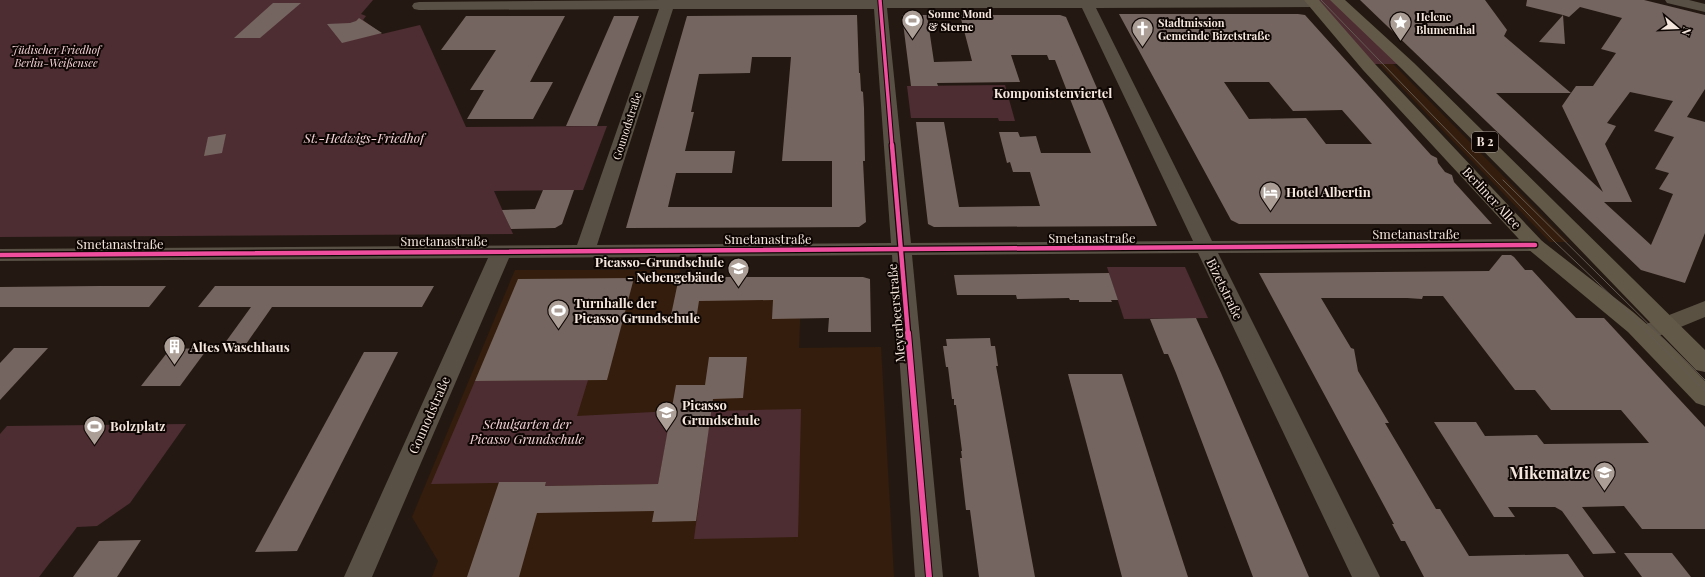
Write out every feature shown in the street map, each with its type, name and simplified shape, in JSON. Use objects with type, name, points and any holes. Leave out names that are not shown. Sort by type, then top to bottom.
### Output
[{"type":"main road","name":"Berliner Allee","points":[[1337,0],[1408,66],[1547,204],[1655,329],[1705,397]]},
{"type":"main road","name":"Berliner Allee","points":[[1313,1],[1369,67],[1535,244],[1553,261],[1599,296],[1655,329],[1705,364]]},
{"type":"street","points":[[1672,0],[1705,8]]},
{"type":"street","points":[[420,6],[520,3],[668,2],[1313,1]]},
{"type":"street","name":"Gounodstraße","points":[[585,252],[668,2]]},
{"type":"street","name":"Meyerbeerstraße","points":[[880,2],[929,577]]},
{"type":"street","name":"Bizetstraße","points":[[1086,2],[1204,248],[1366,577]]},
{"type":"street","name":"Smetanastraße","points":[[0,255],[1204,248],[1535,244]]},
{"type":"street","name":"Gounodstraße","points":[[358,577],[501,252]]},
{"type":"street","points":[[1655,329],[1705,308]]},
{"type":"shaded area","points":[[1379,64],[1393,64],[1568,242],[1550,242]]},
{"type":"shaded area","name":"Picasso Grundschule","points":[[515,270],[680,270],[679,277],[802,277],[799,348],[881,347],[894,577],[432,577],[438,561],[412,517]]},
{"type":"green space","name":"St.-Hedwigs-Friedhof","points":[[0,0],[373,0],[361,14],[366,16],[363,20],[382,34],[420,25],[466,127],[607,126],[583,190],[494,191],[513,234],[0,237]]},
{"type":"green space","points":[[1318,0],[1331,0],[1399,64],[1373,64]]},
{"type":"green space","points":[[1005,85],[1015,121],[999,121],[998,118],[911,118],[907,86]]},
{"type":"green space","points":[[1107,267],[1185,267],[1208,318],[1124,319]]},
{"type":"green space","name":"Schulgarten der Picasso Grundschule","points":[[588,380],[577,416],[672,411],[658,484],[545,486],[546,482],[431,484],[475,381]]},
{"type":"green space","points":[[801,409],[798,537],[694,539],[711,411]]},
{"type":"green space","points":[[186,424],[130,503],[97,526],[77,527],[39,577],[0,577],[0,434],[7,426]]},
{"type":"building","points":[[1360,0],[1485,0],[1507,30],[1504,36],[1571,93],[1576,86],[1593,86],[1616,53],[1601,49],[1622,18],[1580,7],[1569,17],[1526,6],[1527,0],[1644,0],[1705,15],[1705,89],[1687,117],[1705,122],[1705,233],[1685,283],[1641,270]],"holes":[[[1630,92],[1673,101],[1654,131],[1674,137],[1655,169],[1669,173],[1659,189],[1673,194],[1651,245],[1604,202],[1632,202],[1605,144],[1616,126],[1607,123]],[[1496,93],[1571,93],[1562,106],[1603,192]]]},
{"type":"building","points":[[273,3],[301,3],[260,38],[234,38]]},
{"type":"building","points":[[1119,14],[1305,15],[1431,155],[1437,158],[1438,163],[1445,172],[1452,175],[1454,182],[1492,224],[1239,224],[1231,220]],"holes":[[[1224,82],[1269,82],[1293,111],[1342,110],[1372,144],[1326,144],[1306,118],[1249,119]]]},
{"type":"building","points":[[857,15],[859,73],[861,91],[863,92],[864,108],[865,161],[863,161],[866,222],[859,227],[626,228],[687,16]],"holes":[[[752,57],[791,57],[782,161],[832,161],[832,207],[668,207],[676,173],[732,173],[735,151],[685,151],[694,112],[691,112],[699,74],[750,73]]]},
{"type":"building","points":[[902,15],[927,15],[934,62],[972,61],[960,15],[1060,15],[1066,17],[1157,226],[934,227],[928,224],[916,122],[944,122],[959,207],[1040,206],[1030,172],[1013,172],[1010,162],[1007,163],[999,132],[1018,132],[1020,137],[1036,136],[1041,153],[1091,153],[1055,60],[1049,60],[1047,55],[1011,55],[1020,82],[937,83],[938,86],[911,86]]},
{"type":"building","points":[[1563,15],[1565,44],[1539,42]]},
{"type":"building","points":[[466,16],[565,16],[530,82],[553,82],[533,119],[467,119],[484,90],[470,90],[496,50],[441,50]]},
{"type":"building","points":[[614,16],[639,16],[597,126],[566,126]]},
{"type":"building","points":[[359,18],[382,33],[342,43],[327,24],[350,23]]},
{"type":"building","points":[[226,134],[222,153],[204,156],[208,137]]},
{"type":"building","points":[[543,190],[574,190],[562,224],[555,228],[511,229],[502,210],[535,209]]},
{"type":"building","points":[[1502,255],[1511,255],[1525,270],[1532,270],[1576,318],[1604,318],[1705,427],[1705,529],[1642,529],[1624,506],[1582,507],[1616,553],[1593,554],[1562,511],[1555,507],[1508,507],[1515,517],[1494,517],[1434,422],[1476,422],[1485,436],[1537,435],[1544,444],[1649,443],[1621,410],[1551,410],[1535,390],[1515,390],[1443,296],[1423,296],[1422,299],[1321,298],[1351,348],[1354,349],[1358,371],[1389,423],[1385,423],[1436,509],[1440,509],[1469,556],[1568,554],[1584,577],[1424,577],[1405,541],[1401,541],[1392,524],[1394,524],[1259,273],[1489,271]]},
{"type":"building","points":[[1109,273],[1118,300],[1111,300],[1112,302],[1079,302],[1079,300],[1070,300],[1069,298],[1017,299],[1016,295],[957,295],[954,275]]},
{"type":"building","points":[[679,277],[863,277],[870,279],[871,332],[828,332],[829,318],[772,319],[773,300],[699,301],[696,320],[670,320]]},
{"type":"building","name":"Turnhalle der Picasso Grundschule","points":[[634,278],[607,380],[475,381],[518,279]]},
{"type":"building","points":[[166,286],[149,307],[0,307],[0,287]]},
{"type":"building","points":[[215,286],[434,286],[422,307],[272,307],[244,347],[222,347],[251,307],[198,307]]},
{"type":"building","points":[[1196,318],[1309,577],[1253,577],[1176,373],[1168,354],[1164,354],[1150,319]]},
{"type":"building","points":[[990,338],[991,346],[995,346],[998,366],[996,366],[1035,577],[979,577],[970,510],[966,510],[960,458],[962,458],[962,451],[956,405],[954,405],[954,399],[952,399],[948,367],[946,367],[943,346],[947,346],[946,339]]},
{"type":"building","points":[[14,348],[48,348],[0,400],[0,363]]},
{"type":"building","name":"Altes Waschhaus","points":[[208,348],[180,386],[141,386],[170,349]]},
{"type":"building","points":[[364,352],[398,352],[297,551],[255,552]]},
{"type":"building","points":[[709,357],[747,357],[743,398],[713,399],[696,521],[652,522],[654,511],[537,513],[519,577],[467,577],[499,482],[546,482],[545,486],[658,484],[676,385],[705,385]]},
{"type":"building","points":[[1068,374],[1122,374],[1188,577],[1122,577]]},
{"type":"building","points":[[141,540],[117,577],[73,577],[99,541]]},
{"type":"building","points":[[1624,553],[1672,553],[1691,577],[1642,577]]},
{"type":"tram line","points":[[1321,0],[1555,242],[1619,303],[1705,391]]},
{"type":"tram line","points":[[1503,180],[1705,380]]},
{"type":"cycle path","points":[[880,0],[929,577]]},
{"type":"cycle path","points":[[0,255],[1535,245]]},
{"type":"place","name":"Sonne Mond & Sterne","points":[[912,40]]},
{"type":"place","name":"Helene Blumenthal","points":[[1400,42]]},
{"type":"place","name":"Stadtmission Gemeinde Bizetstraße","points":[[1142,48]]},
{"type":"place","name":"Hotel Albertin","points":[[1270,212]]},
{"type":"place","name":"Picasso-Grundschule - Nebengebäude","points":[[739,288]]},
{"type":"place","name":"Turnhalle der Picasso Grundschule","points":[[558,330]]},
{"type":"place","name":"Altes Waschhaus","points":[[175,366]]},
{"type":"place","name":"Picasso Grundschule","points":[[667,432]]},
{"type":"place","name":"Bolzplatz","points":[[94,446]]},
{"type":"place","name":"Mikematze","points":[[1605,492]]},
{"type":"district","name":"Komponistenviertel","points":[[1053,93]]},
{"type":"park label","name":"Jüdischer Friedhof Berlin-Weißensee","points":[[56,56]]}]
